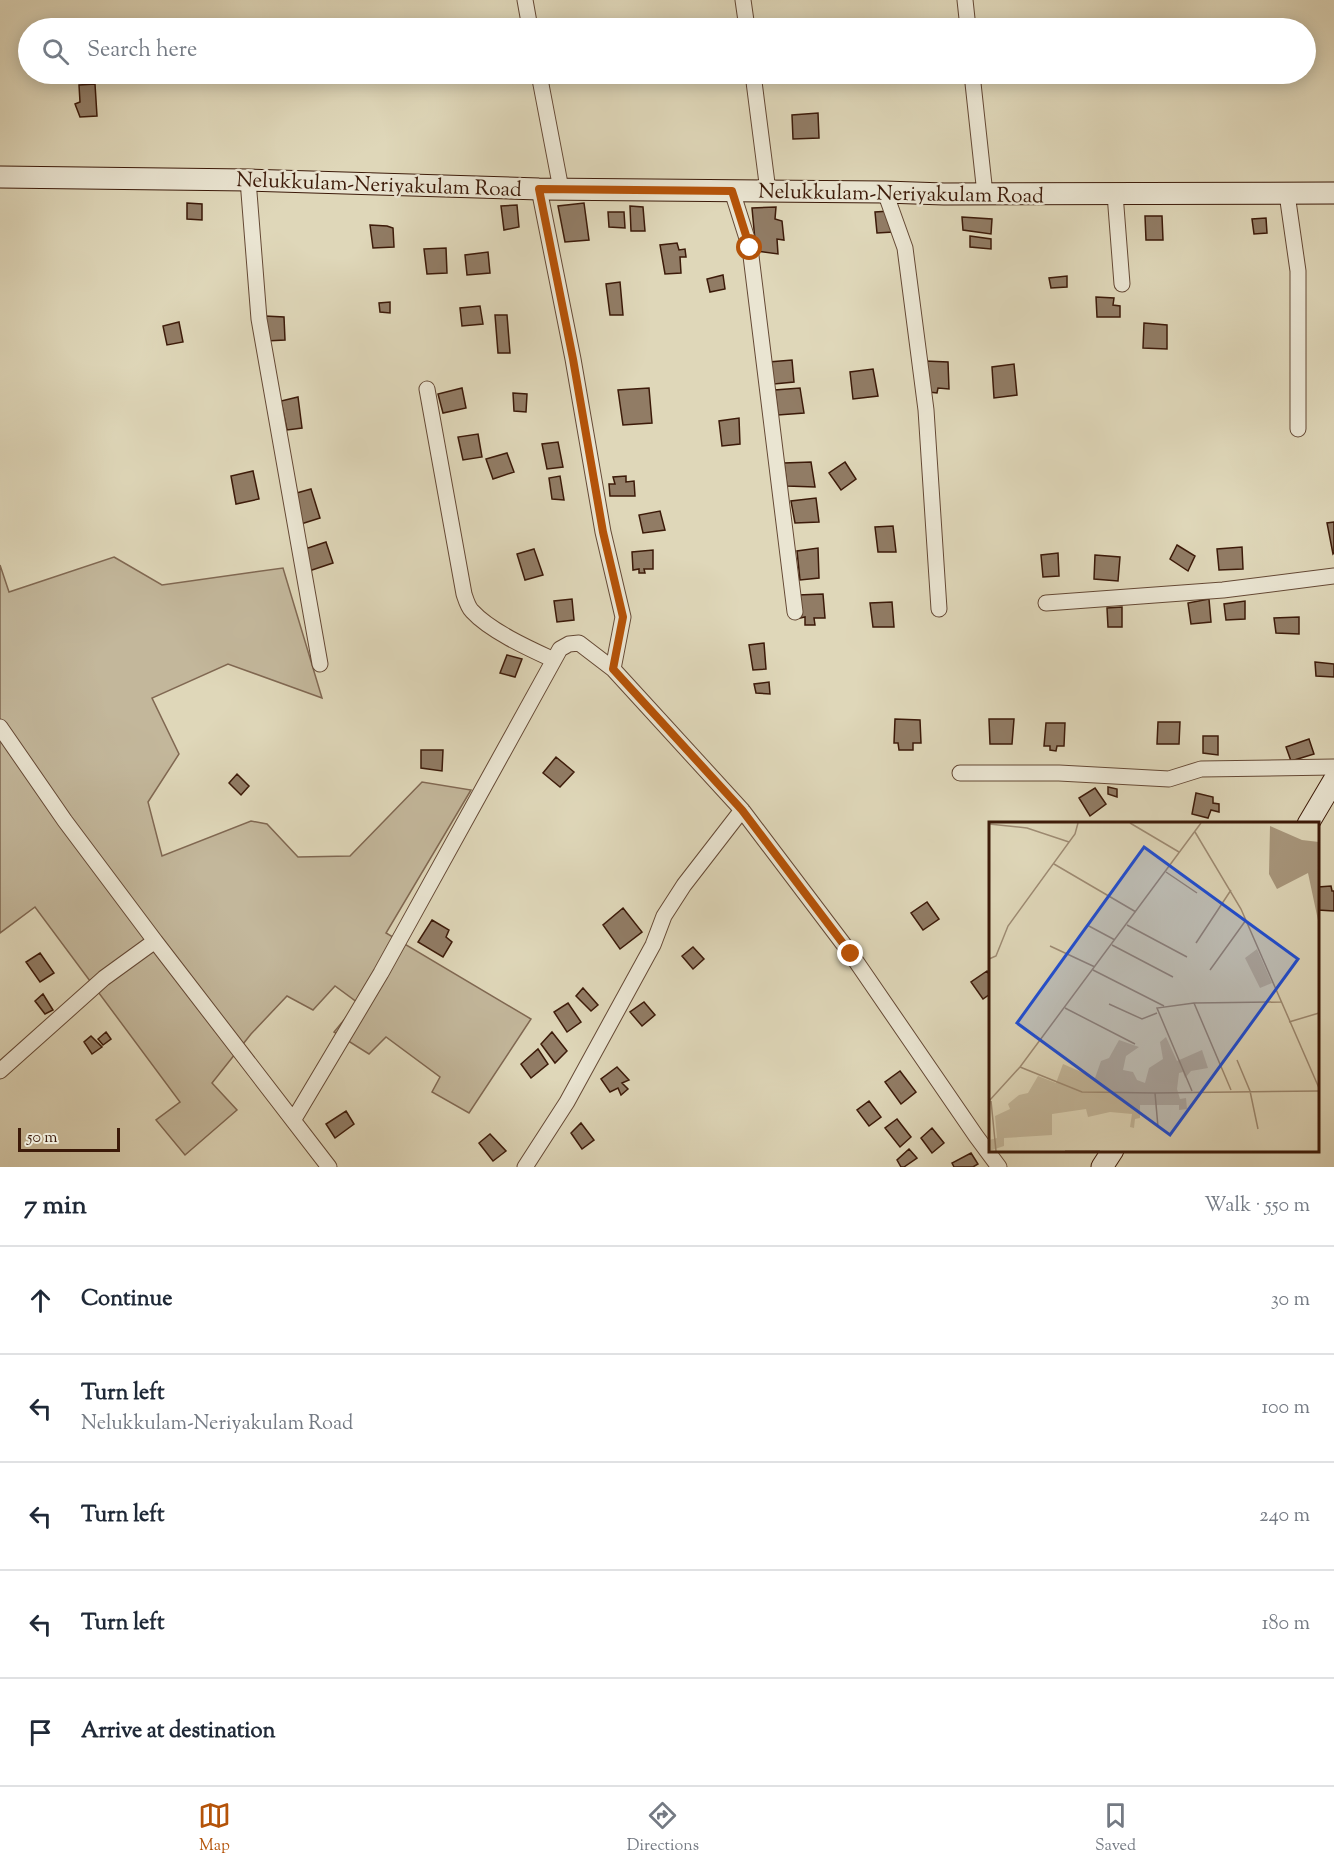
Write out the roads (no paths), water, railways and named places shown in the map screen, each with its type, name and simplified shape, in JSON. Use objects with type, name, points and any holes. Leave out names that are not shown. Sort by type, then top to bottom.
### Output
[{"type":"main road","name":"Nelukkulam-Neriyakulam Road","points":[[0,177],[248,180],[539,189],[985,194],[1334,193]]},
{"type":"main road","points":[[1309,822],[1334,780]]},
{"type":"main road","points":[[1102,1167],[1112,1152]]},
{"type":"street","points":[[525,0],[528,18]]},
{"type":"street","points":[[743,0],[746,18]]},
{"type":"street","points":[[965,0],[967,18]]},
{"type":"street","points":[[540,84],[561,189]]},
{"type":"street","points":[[754,84],[768,191]]},
{"type":"street","points":[[973,84],[985,194]]},
{"type":"street","points":[[248,180],[259,319],[320,664]]},
{"type":"street","points":[[539,189],[573,359],[603,532],[623,617],[613,669]]},
{"type":"street","points":[[732,191],[750,248],[795,612]]},
{"type":"street","points":[[885,192],[905,248],[926,410],[939,609]]},
{"type":"street","points":[[1115,194],[1122,284]]},
{"type":"street","points":[[1287,194],[1298,271],[1298,429]]},
{"type":"street","points":[[427,389],[464,594],[470,609],[482,620],[521,645],[554,660]]},
{"type":"street","points":[[1046,603],[1223,590],[1334,576]]},
{"type":"street","points":[[294,1119],[381,973],[554,660],[564,646],[579,643],[613,669],[742,810],[851,954],[999,1167]]},
{"type":"street","points":[[0,727],[65,821],[330,1167]]},
{"type":"street","points":[[960,773],[1059,773],[1169,779],[1201,769],[1334,767]]},
{"type":"street","points":[[525,1167],[567,1102],[653,945],[663,916],[742,810]]},
{"type":"street","points":[[0,1071],[104,978],[155,940]]}]
